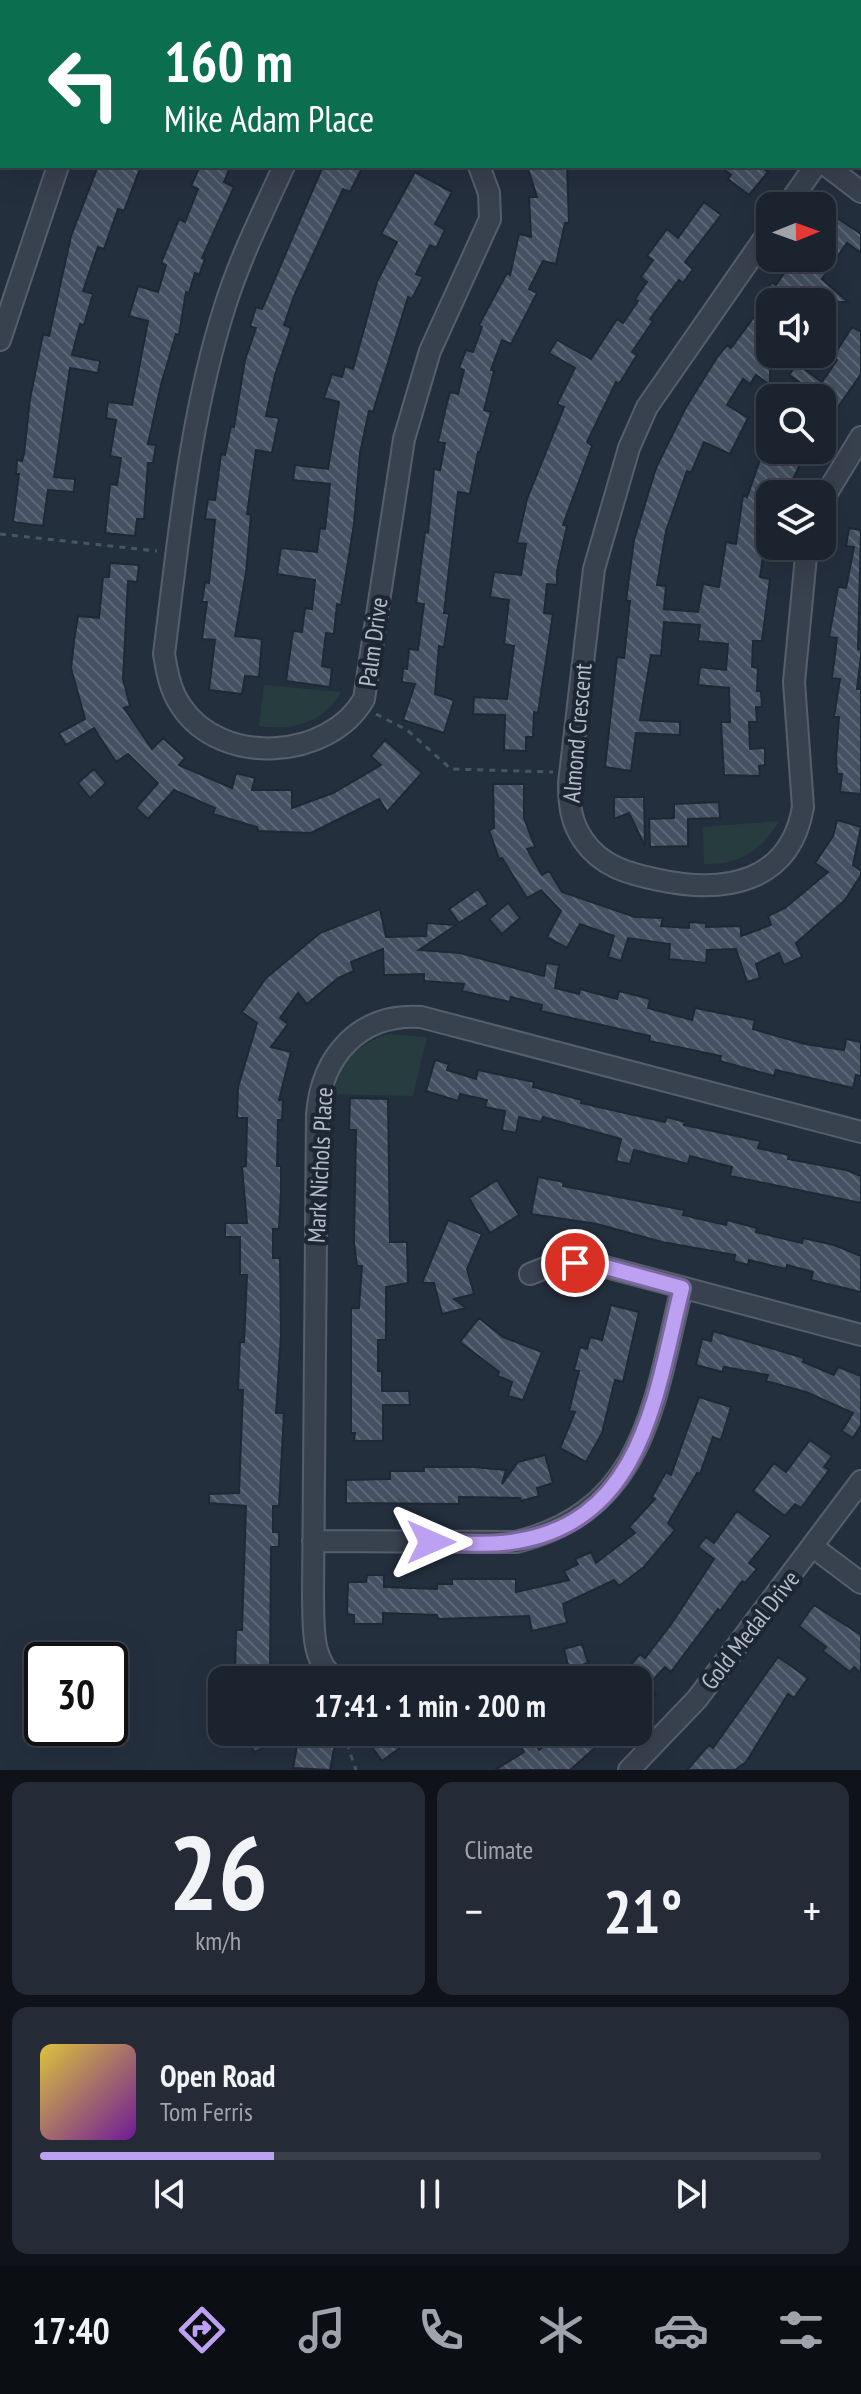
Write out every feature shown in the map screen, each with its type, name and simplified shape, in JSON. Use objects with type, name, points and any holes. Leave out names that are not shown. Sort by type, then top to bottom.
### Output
[{"type":"street","points":[[1,332],[57,168]]},
{"type":"street","name":"Palm Drive","points":[[283,168],[241,265],[212,349],[190,446],[164,654],[168,680],[181,707],[203,728],[228,740],[296,748],[343,727],[364,699],[404,439],[430,351],[490,219],[489,193],[480,168]]},
{"type":"street","points":[[797,192],[814,168]]},
{"type":"street","points":[[830,168],[861,192]]},
{"type":"street","name":"Almond Crescent","points":[[756,250],[647,407],[629,448],[603,531],[594,569],[569,783],[569,809],[575,827],[585,843],[603,861],[630,874],[667,882],[729,885],[750,879],[767,869],[791,842],[799,827],[803,807],[794,682],[806,560]]},
{"type":"street","points":[[835,480],[861,437]]},
{"type":"street","name":"Mark Nichols Place","points":[[323,1666],[317,1650],[313,1541],[318,1103],[327,1066],[357,1033],[391,1018],[421,1017],[861,1132]]},
{"type":"street","points":[[530,1274],[545,1265],[575,1263],[602,1266],[861,1335]]},
{"type":"street","points":[[313,1541],[516,1542],[540,1536],[579,1517],[616,1484],[641,1441],[682,1288]]},
{"type":"street","name":"Gold Medal Drive","points":[[629,1770],[697,1699],[861,1481]]},
{"type":"street","points":[[813,1547],[861,1583]]},
{"type":"path","points":[[0,534],[161,552]]},
{"type":"path","points":[[376,714],[407,730],[451,769],[553,772]]},
{"type":"path","points":[[348,1746],[356,1770]]},
{"type":"green space","points":[[264,685],[341,692],[334,703],[316,718],[295,726],[259,726]]},
{"type":"green space","points":[[779,821],[765,841],[748,854],[728,862],[704,864],[703,827]]},
{"type":"green space","points":[[389,1034],[427,1037],[413,1096],[331,1094],[339,1072],[351,1055]]},
{"type":"building","points":[[97,168],[140,168],[124,211],[118,209],[104,249],[98,247],[83,291],[93,294],[84,325],[80,324],[72,355],[100,361],[98,373],[70,368],[54,477],[75,479],[74,492],[48,490],[43,526],[13,522],[19,474],[16,474],[17,460],[22,461],[24,454],[30,399],[43,334],[49,336],[71,236]]},
{"type":"building","points":[[199,168],[224,168],[229,170],[224,182],[234,187],[202,258],[205,259],[199,275],[195,273],[189,293],[186,292],[179,335],[176,334],[161,385],[148,444],[156,445],[153,463],[148,463],[144,519],[137,519],[135,536],[105,533],[110,484],[117,485],[121,458],[110,456],[116,420],[106,418],[108,402],[132,405],[148,321],[129,316],[138,286],[158,292],[166,265],[161,263],[179,219],[185,222],[198,189],[191,186]]},
{"type":"building","points":[[322,168],[362,168],[350,192],[343,189],[284,325],[291,328],[275,375],[266,416],[279,418],[272,453],[256,450],[247,514],[251,515],[246,573],[235,636],[262,639],[259,677],[245,676],[242,694],[209,690],[215,640],[202,639],[207,602],[202,602],[205,582],[209,583],[215,520],[205,519],[208,499],[215,500],[221,454],[225,455],[231,426],[234,427],[245,360],[256,328],[250,326],[256,307],[262,309]]},
{"type":"building","points":[[528,168],[567,168],[569,223],[565,223],[556,264],[543,261],[529,289],[537,293],[511,344],[502,340],[491,370],[494,371],[484,410],[491,412],[478,452],[470,494],[458,492],[444,613],[449,614],[444,647],[439,646],[435,694],[454,700],[444,733],[403,720],[415,684],[402,682],[409,649],[418,650],[424,604],[416,603],[425,532],[428,533],[434,469],[440,470],[445,443],[438,442],[450,392],[458,394],[464,370],[459,368],[466,350],[473,352],[482,327],[479,325],[507,273],[510,275],[519,234],[531,237],[529,197],[537,197]]},
{"type":"building","points":[[722,168],[763,168],[768,172],[749,195],[728,179],[731,175]]},
{"type":"building","points":[[415,172],[452,192],[435,224],[445,230],[436,248],[430,245],[416,274],[423,277],[412,299],[408,297],[373,412],[369,411],[360,453],[354,524],[341,605],[337,604],[334,634],[326,633],[322,666],[332,668],[330,687],[286,681],[293,631],[302,632],[305,608],[312,609],[315,580],[277,574],[281,548],[317,552],[320,528],[325,529],[330,484],[293,480],[295,465],[328,469],[339,402],[324,398],[332,374],[342,377],[345,366],[353,369],[377,282],[397,242],[381,234]]},
{"type":"building","points":[[704,202],[721,215],[685,262],[693,269],[683,283],[679,280],[650,319],[653,321],[632,352],[637,355],[619,384],[616,382],[587,442],[592,446],[563,525],[567,526],[557,585],[547,584],[544,613],[553,614],[538,713],[534,712],[533,737],[526,737],[526,751],[504,750],[505,715],[473,714],[474,697],[507,699],[514,646],[504,644],[509,600],[490,597],[494,572],[521,575],[526,544],[517,543],[527,499],[564,407],[557,404],[575,368],[549,353],[557,340],[591,359],[617,319],[623,323],[638,301],[635,299],[647,282],[641,277],[653,260],[647,256],[667,229],[678,238]]},
{"type":"building","points":[[836,217],[861,234],[861,253],[847,243],[836,259]]},
{"type":"building","points":[[785,272],[827,272],[822,279],[832,288],[768,288],[772,282],[776,285]]},
{"type":"building","points":[[836,291],[848,302],[836,302]]},
{"type":"building","points":[[756,314],[756,368],[770,368],[770,384],[756,375],[750,384],[743,379],[727,405],[748,418],[730,454],[704,442],[691,473],[687,471],[666,531],[657,585],[666,586],[664,609],[698,612],[703,584],[719,587],[726,542],[736,544],[743,495],[747,497],[759,464],[800,464],[793,480],[756,480],[756,560],[763,560],[760,577],[770,579],[762,641],[753,641],[752,667],[758,668],[757,691],[761,691],[762,707],[756,707],[757,722],[749,722],[750,749],[765,748],[765,765],[759,766],[760,776],[724,775],[721,722],[730,722],[729,688],[698,685],[700,667],[726,670],[728,644],[698,641],[700,625],[664,622],[661,656],[651,655],[640,720],[680,722],[680,735],[636,733],[631,771],[605,767],[617,657],[624,658],[630,601],[626,601],[634,540],[656,468],[685,409],[716,359],[727,345],[731,348]]},
{"type":"building","points":[[852,327],[861,332],[861,374],[836,410],[836,384],[802,384],[789,375],[794,368],[803,368],[822,382],[832,368],[836,368],[836,352]]},
{"type":"building","points":[[849,528],[861,530],[858,649],[861,656],[857,689],[861,689],[861,794],[840,792],[842,774],[837,774],[836,758],[839,717],[834,717],[840,679],[832,678],[837,638],[829,637],[838,587],[846,588],[854,547],[846,546]]},
{"type":"building","points":[[110,563],[139,565],[137,582],[128,581],[123,679],[130,706],[124,708],[152,749],[163,738],[185,758],[179,765],[232,788],[236,773],[255,778],[252,790],[292,790],[292,808],[333,793],[381,765],[371,756],[385,740],[422,773],[387,812],[379,799],[311,833],[258,831],[257,827],[213,814],[215,808],[174,790],[148,819],[136,808],[158,783],[128,754],[116,762],[94,728],[66,745],[59,733],[85,719],[71,668],[75,634],[78,616],[99,618],[103,577],[109,577]]},
{"type":"building","points":[[94,769],[106,783],[90,798],[78,783]]},
{"type":"building","points":[[493,784],[524,784],[524,818],[535,847],[527,849],[542,875],[549,871],[562,892],[635,917],[663,918],[661,926],[689,928],[689,922],[706,923],[706,927],[741,926],[741,936],[771,925],[768,916],[785,908],[828,872],[815,863],[833,836],[837,820],[861,827],[853,865],[861,871],[861,875],[845,900],[796,943],[802,957],[784,965],[779,953],[756,964],[760,978],[747,982],[736,949],[707,950],[706,963],[669,959],[670,944],[628,938],[621,961],[608,957],[614,936],[580,924],[567,948],[547,937],[561,911],[541,890],[527,898],[502,858],[499,859],[489,830],[494,828]]},
{"type":"building","points":[[614,797],[644,797],[645,846],[629,813],[614,819]]},
{"type":"building","points":[[719,802],[720,818],[688,819],[688,846],[650,847],[649,819],[674,818],[674,804]]},
{"type":"building","points":[[478,889],[488,904],[459,923],[449,909]]},
{"type":"building","points":[[508,903],[520,918],[502,934],[489,919]]},
{"type":"building","points":[[380,909],[386,937],[426,936],[427,923],[456,925],[419,950],[460,953],[544,976],[546,963],[559,965],[555,988],[579,994],[580,989],[617,999],[619,991],[650,999],[648,1008],[692,1020],[695,1008],[755,1020],[753,1029],[805,1044],[844,1050],[846,1039],[861,1042],[861,1076],[856,1075],[853,1088],[776,1070],[774,1076],[720,1061],[721,1056],[649,1041],[650,1036],[541,1011],[542,1005],[511,997],[510,1002],[462,991],[464,984],[424,981],[424,974],[384,975],[383,949],[351,962],[354,971],[338,978],[307,1004],[298,993],[280,1018],[288,1024],[271,1047],[291,1052],[279,1100],[283,1100],[282,1120],[278,1120],[277,1166],[281,1166],[281,1192],[279,1229],[273,1229],[273,1258],[280,1258],[281,1335],[276,1413],[284,1413],[279,1506],[273,1506],[273,1532],[279,1532],[279,1547],[271,1547],[270,1666],[235,1666],[236,1630],[242,1630],[246,1506],[209,1503],[209,1494],[239,1493],[243,1390],[238,1390],[247,1275],[240,1275],[240,1237],[225,1237],[225,1223],[247,1223],[242,1167],[246,1166],[247,1118],[237,1118],[238,1087],[257,1023],[242,1012],[266,978],[320,933]]},
{"type":"building","points":[[435,1060],[449,1064],[447,1070],[476,1079],[478,1070],[534,1082],[533,1087],[582,1100],[581,1103],[665,1122],[667,1117],[685,1122],[684,1125],[760,1141],[758,1148],[789,1155],[788,1159],[846,1170],[861,1176],[861,1203],[730,1176],[732,1167],[690,1156],[688,1164],[634,1150],[630,1164],[616,1161],[621,1139],[543,1117],[541,1122],[519,1117],[516,1133],[502,1130],[505,1111],[485,1107],[487,1100],[460,1094],[458,1101],[426,1091]]},
{"type":"building","points":[[350,1098],[388,1099],[390,1242],[407,1242],[408,1283],[386,1287],[386,1340],[378,1340],[378,1371],[382,1371],[382,1391],[409,1391],[410,1405],[383,1405],[383,1441],[354,1441],[355,1433],[351,1433],[351,1308],[359,1308],[362,1266],[357,1266],[354,1243],[356,1130],[349,1130]]},
{"type":"building","points":[[538,1177],[564,1182],[563,1186],[684,1210],[683,1215],[726,1225],[727,1220],[757,1228],[756,1232],[802,1243],[803,1238],[834,1245],[861,1256],[861,1292],[811,1280],[813,1272],[787,1265],[786,1269],[749,1260],[748,1265],[734,1261],[735,1255],[662,1242],[597,1224],[531,1214]]},
{"type":"building","points":[[497,1180],[519,1215],[490,1233],[469,1198]]},
{"type":"building","points":[[448,1220],[482,1234],[467,1269],[474,1294],[454,1299],[466,1308],[442,1314],[434,1283],[422,1283]]},
{"type":"building","points":[[611,1305],[639,1312],[623,1382],[615,1380],[602,1433],[586,1462],[560,1448],[575,1412],[569,1411],[579,1371],[574,1370],[580,1347],[587,1349],[590,1337],[602,1340]]},
{"type":"building","points":[[479,1318],[503,1337],[542,1352],[523,1400],[508,1396],[512,1382],[498,1376],[499,1372],[460,1342]]},
{"type":"building","points":[[713,1331],[804,1358],[803,1362],[834,1375],[838,1367],[861,1376],[861,1425],[853,1438],[842,1431],[853,1413],[806,1392],[766,1381],[768,1375],[724,1367],[722,1372],[696,1365],[702,1339],[711,1341]]},
{"type":"building","points":[[699,1397],[731,1407],[721,1440],[713,1437],[700,1474],[697,1473],[668,1523],[675,1530],[644,1567],[619,1586],[614,1580],[563,1604],[567,1623],[532,1631],[529,1616],[438,1619],[437,1615],[383,1613],[383,1624],[354,1624],[354,1615],[347,1614],[348,1582],[366,1582],[367,1575],[384,1575],[384,1587],[437,1589],[437,1584],[452,1584],[452,1579],[516,1579],[516,1592],[569,1580],[564,1571],[578,1564],[575,1559],[591,1552],[596,1563],[635,1533],[629,1527],[655,1499],[652,1497],[666,1472],[671,1475]]},
{"type":"building","points":[[810,1440],[832,1456],[824,1467],[829,1470],[801,1508],[795,1504],[785,1516],[753,1491],[774,1463],[786,1472]]},
{"type":"building","points":[[545,1455],[553,1483],[537,1488],[539,1496],[521,1501],[520,1498],[459,1497],[459,1504],[346,1503],[346,1480],[390,1479],[390,1471],[424,1471],[424,1467],[474,1467],[506,1470],[502,1484],[518,1462]]},
{"type":"building","points":[[737,1511],[771,1536],[749,1563],[757,1569],[745,1583],[742,1581],[720,1611],[718,1609],[671,1672],[665,1667],[652,1681],[652,1666],[630,1666],[640,1654],[645,1658],[714,1559],[698,1547],[706,1537],[714,1543]]},
{"type":"building","points":[[814,1605],[861,1635],[861,1673],[854,1667],[850,1672],[823,1651],[826,1647],[799,1626]]},
{"type":"building","points":[[582,1644],[588,1663],[568,1666],[564,1649]]},
{"type":"building","points":[[778,1657],[808,1678],[794,1698],[788,1694],[746,1762],[735,1770],[687,1770],[709,1745],[713,1748]]},
{"type":"building","points":[[252,1746],[268,1746],[254,1752]]},
{"type":"building","points":[[297,1746],[335,1746],[330,1770],[293,1768]]},
{"type":"building","points":[[371,1746],[403,1746],[382,1761]]},
{"type":"building","points":[[520,1746],[537,1746],[539,1750],[544,1746],[597,1746],[570,1770],[495,1770],[524,1752]]},
{"type":"route","points":[[431,1542],[516,1542],[540,1536],[579,1517],[598,1503],[629,1466],[653,1405],[682,1288],[602,1266],[575,1263]]}]
